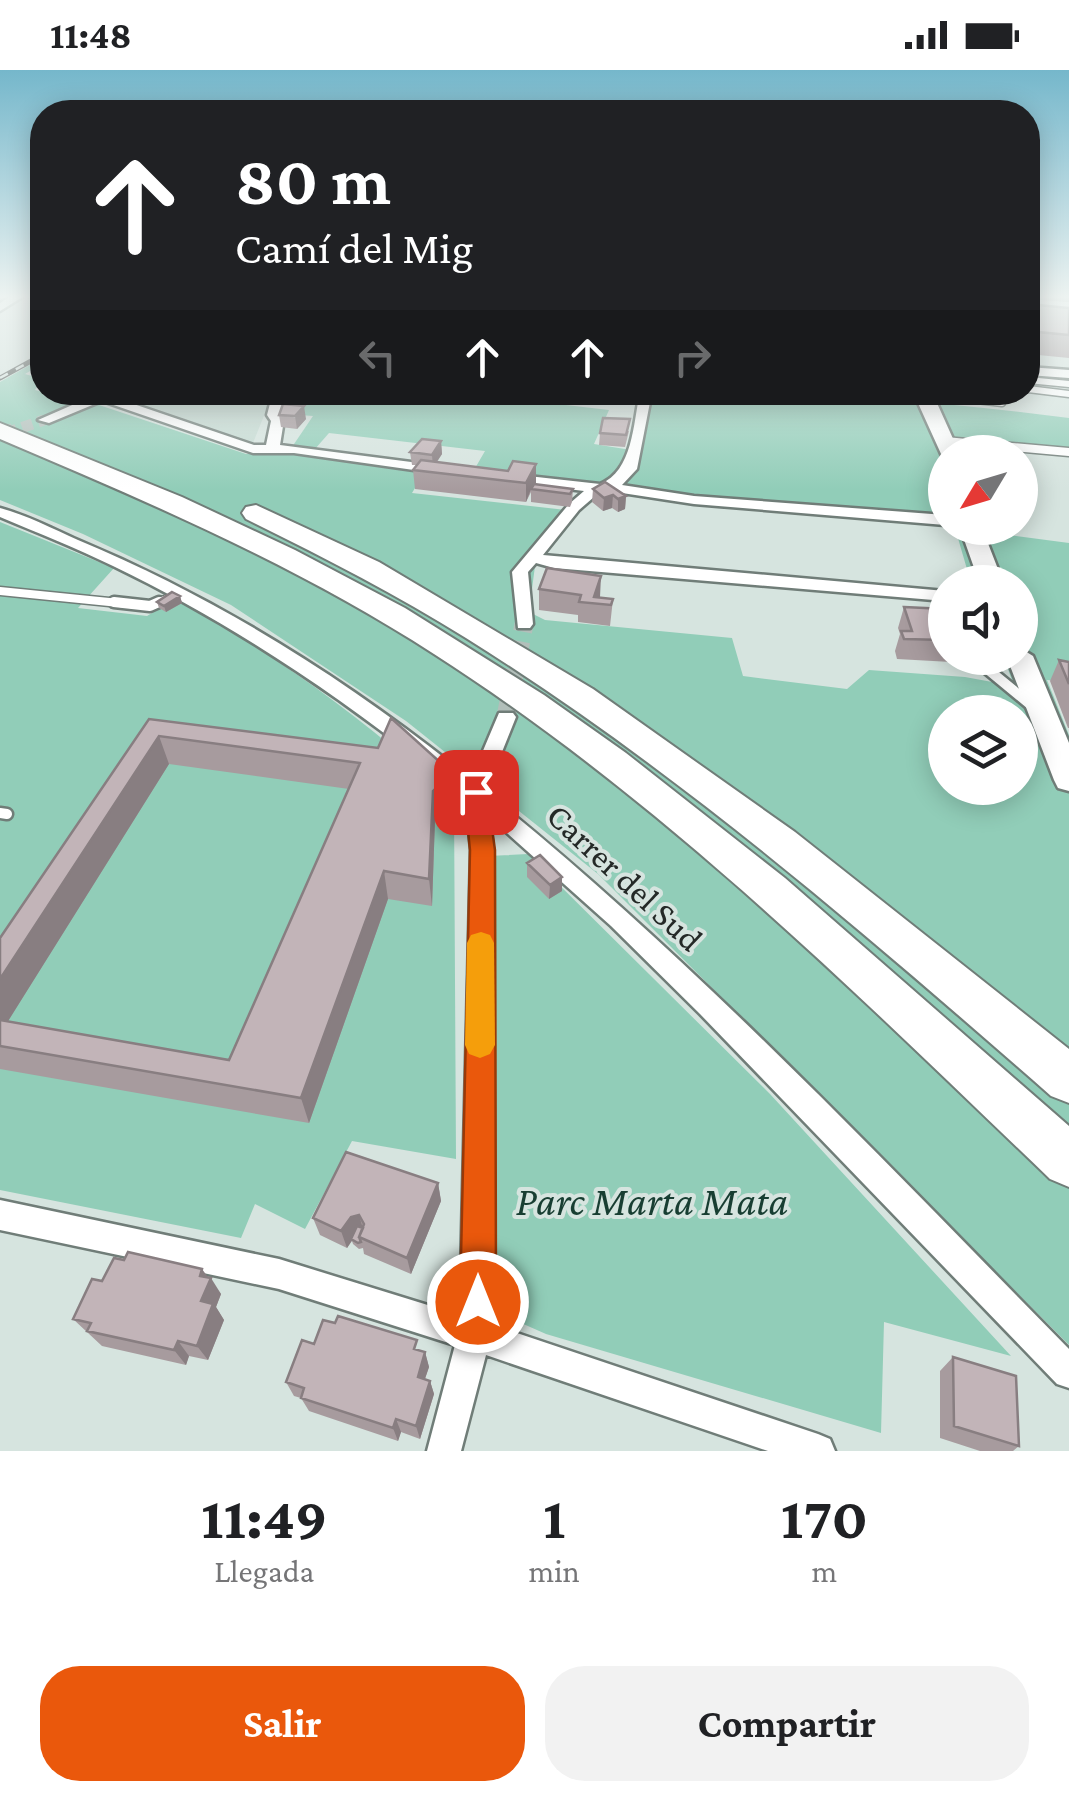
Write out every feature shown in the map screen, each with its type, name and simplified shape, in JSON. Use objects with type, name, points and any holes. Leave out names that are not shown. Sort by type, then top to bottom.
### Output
[{"type":"highway","points":[[0,405],[321,542],[494,639],[573,689],[754,820],[1069,1080]]},
{"type":"highway","points":[[0,430],[200,514],[311,568],[448,647],[663,804],[845,955],[1069,1161]]},
{"type":"street","points":[[1040,373],[1069,374]]},
{"type":"street","points":[[44,420],[83,405]]},
{"type":"street","points":[[136,405],[253,449],[294,449],[463,472]]},
{"type":"street","points":[[272,449],[278,420],[273,415],[276,405]]},
{"type":"street","points":[[524,624],[520,572],[574,507],[606,488],[633,462],[644,405]]},
{"type":"street","points":[[936,405],[944,435]]},
{"type":"street","points":[[499,476],[694,500],[928,519]]},
{"type":"street","name":"Carrer del Sud","points":[[0,512],[66,536],[183,592],[267,640],[366,706],[515,823],[660,956],[1069,1372]]},
{"type":"street","points":[[533,557],[554,563],[928,595]]},
{"type":"street","points":[[1028,675],[1069,780]]},
{"type":"street","points":[[444,1451],[478,1302],[482,839],[476,792],[506,717]]},
{"type":"street","points":[[482,839],[492,830],[515,823]]},
{"type":"street","points":[[0,1214],[279,1274],[818,1451]]},
{"type":"lane","points":[[1040,381],[1069,384]]},
{"type":"lane","points":[[1040,390],[1069,394]]},
{"type":"lane","points":[[1038,448],[1069,452]]},
{"type":"lane","points":[[0,591],[150,606],[183,592]]},
{"type":"lane","points":[[995,675],[1046,717]]},
{"type":"shaded area","points":[[138,405],[268,405],[253,443]]},
{"type":"green space","points":[[30,365],[25,374],[30,375],[30,405],[99,405],[246,454],[289,452],[424,473],[412,493],[566,510],[593,487],[474,470],[485,451],[329,433],[315,449],[292,447],[313,416],[286,414],[290,405],[566,405],[609,410],[594,444],[631,450],[639,405],[954,405],[1069,418],[1069,448],[1038,445],[1038,435],[928,435],[928,520],[616,490],[594,495],[541,555],[535,566],[529,612],[545,620],[732,638],[743,676],[847,689],[869,670],[965,677],[1014,686],[1010,675],[1038,675],[1038,565],[966,565],[960,545],[1038,545],[1038,539],[1069,543],[1069,682],[1047,680],[1069,735],[1069,1345],[598,874],[406,721],[231,605],[83,534],[0,500],[0,382]]},
{"type":"green space","points":[[0,522],[114,568],[78,608],[147,616],[175,599],[321,691],[454,801],[456,1159],[352,1141],[305,1229],[255,1204],[241,1238],[0,1190]]},
{"type":"green space","name":"Parc Marta Mata","points":[[528,854],[770,1094],[1011,1356],[884,1322],[881,1433],[546,1334],[496,1312],[488,856]]},
{"type":"building","points":[[283,405],[304,406],[295,416],[279,415]]},
{"type":"building","points":[[603,418],[630,419],[626,435],[600,433]]},
{"type":"building","points":[[422,439],[441,441],[432,455],[410,452]]},
{"type":"building","points":[[421,460],[508,471],[513,461],[536,464],[526,483],[413,470]]},
{"type":"building","points":[[605,482],[626,496],[604,498],[593,489]]},
{"type":"building","points":[[534,484],[573,489],[570,494],[531,489]]},
{"type":"building","points":[[547,568],[601,576],[594,597],[613,599],[611,605],[579,602],[581,595],[539,589]]},
{"type":"building","points":[[172,592],[180,596],[164,606],[157,602]]},
{"type":"building","points":[[904,607],[928,608],[928,640],[904,639],[901,631],[912,631]]},
{"type":"building","points":[[1059,660],[1069,662],[1069,684]]},
{"type":"building","points":[[391,718],[452,773],[433,791],[429,879],[384,871],[301,1098],[0,1046],[0,1020],[229,1060],[360,763],[159,736],[0,979],[0,938],[149,719],[378,748]]},
{"type":"building","points":[[540,855],[562,877],[550,885],[527,863]]},
{"type":"building","points":[[346,1152],[438,1183],[407,1258],[359,1237],[364,1224],[359,1215],[351,1217],[341,1231],[313,1218]]},
{"type":"building","points":[[357,1226],[363,1228],[358,1243],[351,1239]]},
{"type":"building","points":[[128,1252],[202,1269],[200,1276],[211,1278],[201,1301],[213,1304],[197,1346],[178,1341],[174,1350],[87,1331],[91,1323],[73,1319],[92,1279],[102,1281],[114,1258],[124,1260]]},
{"type":"building","points":[[338,1316],[417,1340],[414,1349],[425,1352],[418,1377],[430,1381],[416,1426],[396,1419],[393,1428],[301,1398],[304,1388],[286,1382],[302,1340],[314,1344],[323,1320],[335,1323]]},
{"type":"building","points":[[953,1357],[1016,1376],[1019,1446],[954,1426]]},
{"type":"tunnel","points":[[6,433],[44,420]]},
{"type":"tunnel","points":[[0,435],[13,431]]},
{"type":"tunnel","points":[[506,717],[524,624]]},
{"type":"railway","points":[[0,378],[30,362]]},
{"type":"slow traffic","points":[[480,1045],[481,943]]},
{"type":"route","points":[[476,792],[482,850],[478,1302]]}]
